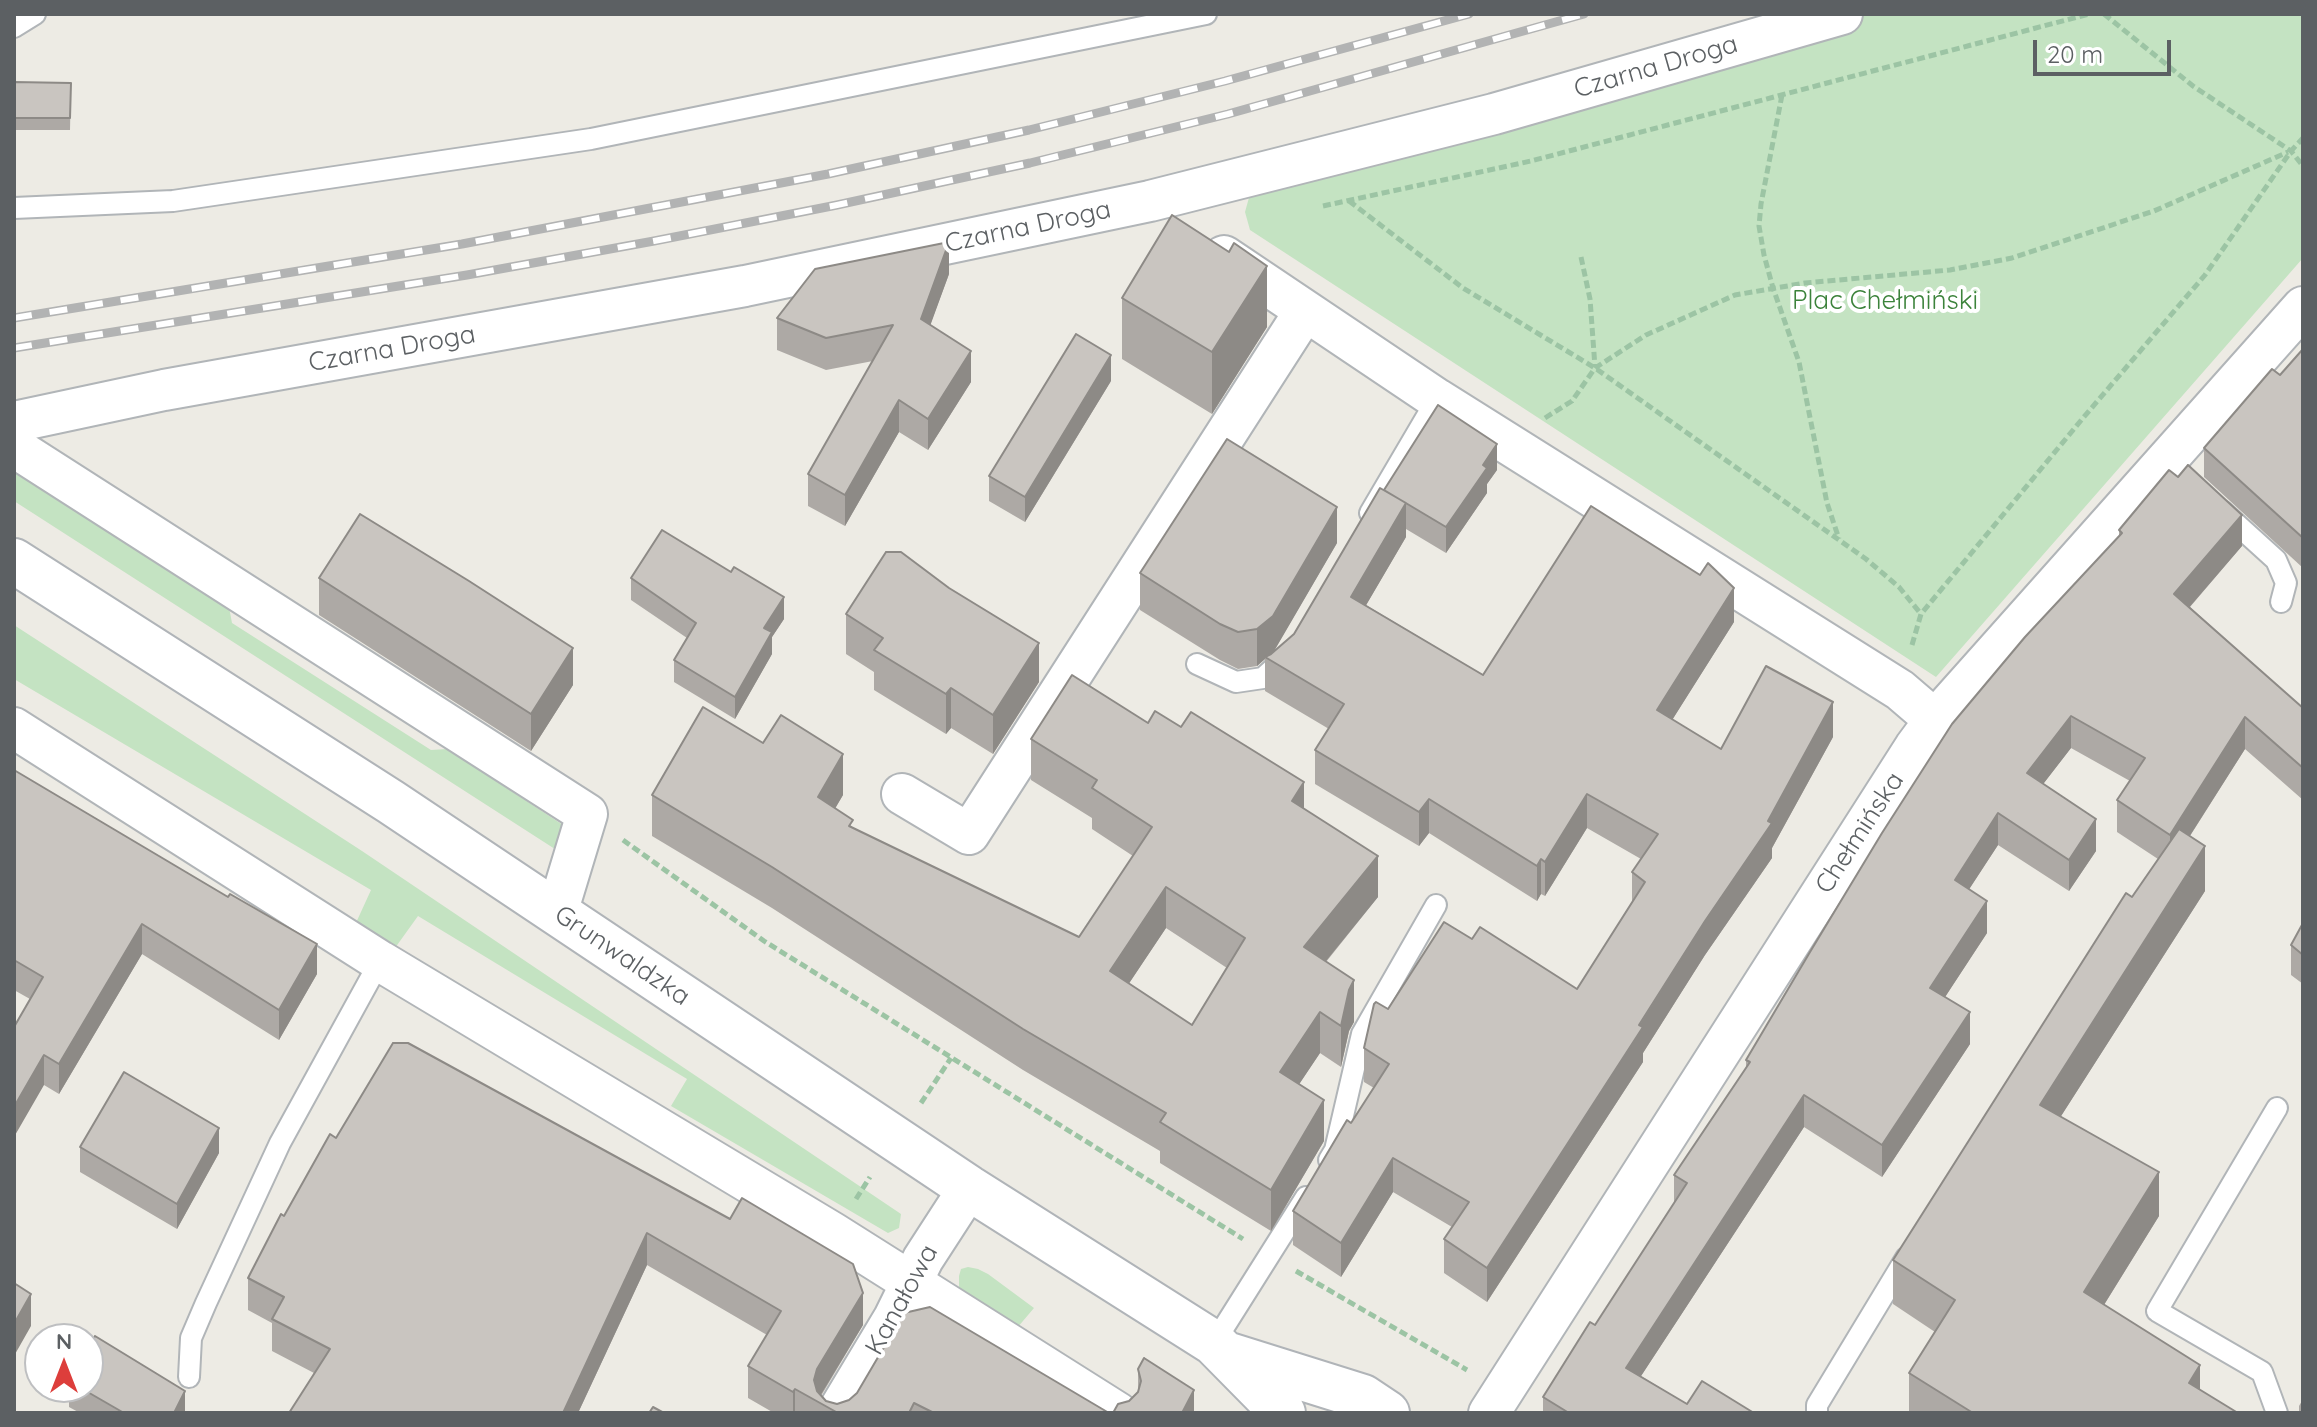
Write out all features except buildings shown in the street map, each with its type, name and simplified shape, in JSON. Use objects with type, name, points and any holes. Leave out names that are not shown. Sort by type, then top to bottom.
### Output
[{"type":"main road","name":"Grunwaldzka","points":[[14,561],[391,802],[969,1188],[1221,1348],[1363,1397],[1387,1413]]},
{"type":"main road","name":"Grunwaldzka","points":[[1221,1348],[1283,1413]]},
{"type":"street","name":"Czarna Droga","points":[[14,422],[164,390],[745,286],[1150,201],[1494,114],[1842,14]]},
{"type":"street","points":[[1150,201],[1305,311],[1437,399],[1900,690],[1935,720]]},
{"type":"street","name":"Chełmińska","points":[[1496,1402],[1915,747],[1935,720],[2172,465],[2303,307]]},
{"type":"street","points":[[902,794],[969,834],[1305,311]]},
{"type":"street","points":[[14,447],[587,814],[557,913]]},
{"type":"street","points":[[14,728],[380,961],[912,1282],[1118,1413]]},
{"type":"street","name":"Kanałowa","points":[[837,1413],[894,1318],[923,1259],[969,1188]]},
{"type":"lane","points":[[14,27],[35,14]]},
{"type":"lane","points":[[14,208],[173,201],[591,139],[1206,14]]},
{"type":"lane","points":[[1364,523],[1437,399]]},
{"type":"lane","points":[[2210,500],[2276,560],[2286,583],[2281,602]]},
{"type":"lane","points":[[1197,664],[1236,682],[1263,678],[1283,661],[1291,647]]},
{"type":"lane","points":[[1221,1348],[1271,1256],[1335,1150],[1362,1034],[1436,905]]},
{"type":"lane","points":[[189,1377],[191,1338],[213,1288],[280,1143],[380,961]]},
{"type":"lane","points":[[2277,1108],[2157,1311],[2262,1372],[2277,1413]]},
{"type":"lane","points":[[1817,1413],[1817,1405],[1915,1243]]},
{"type":"path","points":[[1320,207],[1531,161],[2089,14]]},
{"type":"path","points":[[2104,14],[2193,86],[2291,151],[2303,166]]},
{"type":"path","points":[[1782,95],[1759,226],[1773,288],[1799,362],[1827,503],[1840,540]]},
{"type":"path","points":[[1349,201],[1463,288],[1595,368],[1840,540],[1899,587],[1921,614],[2205,275],[2303,138]]},
{"type":"path","points":[[1510,446],[1572,401],[1595,368],[1646,335],[1735,295],[1805,283],[1950,270],[2012,258],[2154,211],[2291,151]]},
{"type":"path","points":[[1581,257],[1590,299],[1595,368]]},
{"type":"path","points":[[587,814],[764,941],[1271,1256],[1496,1402]]},
{"type":"green space","name":"Plac Chełmiński","points":[[1842,14],[2303,14],[2303,258],[1936,677],[1250,230],[1245,212],[1250,194]]},
{"type":"green space","points":[[14,469],[229,607],[232,623],[431,750],[447,749],[563,825],[558,851],[14,501]]},
{"type":"green space","points":[[14,625],[362,851],[901,1214],[899,1228],[888,1233],[671,1106],[687,1079],[418,916],[395,948],[355,925],[371,890],[14,679]]},
{"type":"green space","points":[[968,1267],[988,1274],[1034,1308],[1017,1328],[963,1295],[959,1288],[959,1276],[961,1269]]},
{"type":"railway","points":[[14,318],[462,244],[828,174],[1029,130],[1225,81],[1469,14]]},
{"type":"railway","points":[[14,348],[467,275],[837,205],[1030,163],[1228,114],[1584,14]]}]
